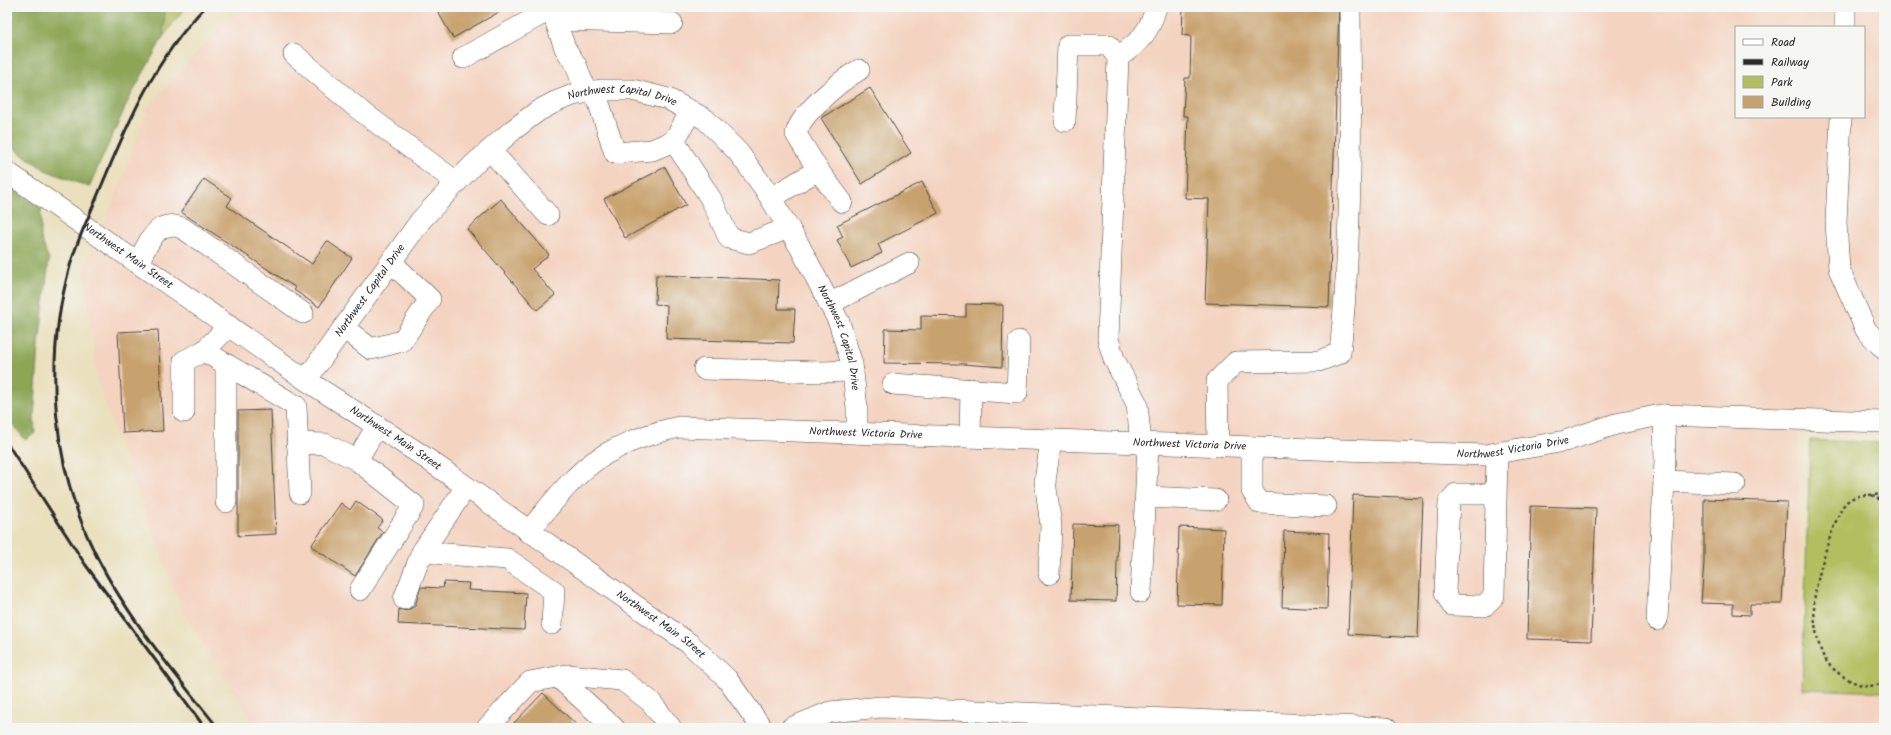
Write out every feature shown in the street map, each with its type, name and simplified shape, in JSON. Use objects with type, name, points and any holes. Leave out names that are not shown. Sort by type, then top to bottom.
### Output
[{"type":"street","points":[[1118,57],[1134,47],[1150,28],[1156,7]]},
{"type":"street","points":[[1845,7],[1845,26]]},
{"type":"street","points":[[1218,446],[1217,381],[1236,362],[1319,361],[1340,353],[1347,285],[1351,167],[1350,10]]},
{"type":"street","points":[[463,58],[552,12],[672,22]]},
{"type":"street","points":[[552,12],[565,48],[590,92],[615,153],[652,150],[674,141],[692,111]]},
{"type":"street","points":[[1065,121],[1068,45],[1108,45],[1118,57],[1108,339],[1114,359],[1137,404],[1145,444],[1146,497],[1142,592]]},
{"type":"street","points":[[294,54],[357,108],[456,182]]},
{"type":"street","points":[[842,202],[818,170],[796,134],[804,118],[843,80],[859,70]]},
{"type":"street","name":"Northwest Capital Drive","points":[[306,380],[426,214],[456,182],[490,150],[538,111],[554,102],[573,95],[590,92],[624,90],[650,94],[668,99],[692,111],[717,130],[738,152],[771,198],[789,228],[839,322],[853,371],[857,408],[857,433]]},
{"type":"street","points":[[1841,118],[1836,222],[1839,269],[1866,330],[1884,349]]},
{"type":"street","points":[[674,141],[710,199],[729,238],[750,243],[789,228]]},
{"type":"street","points":[[490,150],[548,215]]},
{"type":"street","points":[[771,198],[818,170]]},
{"type":"street","name":"Northwest Main Street","points":[[7,172],[306,380],[420,454],[528,532],[690,644],[727,679],[750,708],[762,728]]},
{"type":"street","points":[[138,262],[157,230],[167,225],[175,225],[184,229],[303,313]]},
{"type":"street","points":[[344,328],[371,349],[402,341],[430,298],[391,262]]},
{"type":"street","points":[[829,304],[909,263]]},
{"type":"street","points":[[184,412],[184,361],[204,351],[229,326]]},
{"type":"street","points":[[892,384],[1017,393],[1019,341]]},
{"type":"street","points":[[204,351],[296,406],[300,493]]},
{"type":"street","points":[[226,364],[226,502]]},
{"type":"street","points":[[704,369],[821,372],[853,371]]},
{"type":"street","points":[[970,437],[971,389]]},
{"type":"street","points":[[1657,620],[1664,481],[1664,415]]},
{"type":"street","name":"Northwest Victoria Drive","points":[[528,532],[574,478],[602,456],[626,444],[664,430],[697,426],[1252,448],[1485,455],[1564,441],[1616,424],[1664,415],[1884,422]]},
{"type":"street","points":[[357,460],[377,426]]},
{"type":"street","points":[[1049,574],[1051,526],[1045,481],[1051,440]]},
{"type":"street","points":[[298,443],[325,444],[357,460],[414,505],[360,590]]},
{"type":"street","points":[[1252,448],[1252,491],[1260,503],[1326,506]]},
{"type":"street","points":[[1496,494],[1456,494],[1449,502],[1445,592],[1452,605],[1484,606],[1494,596],[1497,453]]},
{"type":"street","points":[[1664,481],[1734,484]]},
{"type":"street","points":[[404,599],[422,552],[466,487]]},
{"type":"street","points":[[1146,497],[1216,500]]},
{"type":"street","points":[[422,552],[507,559],[554,591],[552,624]]},
{"type":"street","points":[[487,728],[530,682],[567,675],[622,680],[650,701],[671,728]]},
{"type":"street","points":[[558,677],[614,728]]},
{"type":"street","points":[[791,728],[830,712],[881,707],[1387,728]]},
{"type":"path","points":[[1884,494],[1858,496],[1845,504],[1826,549],[1814,605],[1818,640],[1821,652],[1827,663],[1840,674],[1856,683],[1865,686],[1884,683]]},
{"type":"path","points":[[1872,495],[1884,502]]},
{"type":"shaded area","points":[[238,7],[1884,7],[1884,435],[1798,435],[1802,689],[1884,693],[1884,728],[257,728],[182,611],[98,384],[84,270],[120,185],[148,107]]},
{"type":"green space","points":[[7,7],[165,7],[163,37],[128,101],[89,187],[45,170],[7,144]]},
{"type":"green space","points":[[165,7],[185,7],[163,37]]},
{"type":"green space","points":[[7,185],[41,208],[41,238],[49,260],[39,345],[34,419],[35,433],[25,440],[7,417]]},
{"type":"green space","points":[[1810,440],[1884,443],[1884,692],[1802,689]]},
{"type":"building","points":[[435,7],[508,7],[453,38]]},
{"type":"building","points":[[1183,7],[1339,7],[1329,307],[1205,303],[1209,199],[1185,198],[1188,116],[1183,116],[1185,78],[1190,78],[1191,36],[1182,35]]},
{"type":"building","points":[[870,88],[911,153],[862,184],[821,118]]},
{"type":"building","points":[[665,167],[686,205],[625,238],[604,199]]},
{"type":"building","points":[[204,179],[232,198],[227,206],[312,264],[327,241],[352,258],[319,307],[294,290],[296,288],[181,212]]},
{"type":"building","points":[[922,182],[938,213],[878,244],[882,253],[851,268],[837,240],[843,237],[837,225]]},
{"type":"building","points":[[501,199],[549,255],[532,269],[555,295],[537,310],[467,229]]},
{"type":"building","points":[[656,275],[779,280],[778,309],[795,309],[793,343],[666,339],[667,305],[655,304]]},
{"type":"building","points":[[966,304],[1003,305],[1002,367],[963,364],[884,363],[885,329],[921,330],[921,316],[966,317]]},
{"type":"building","points":[[158,330],[163,431],[123,433],[118,332]]},
{"type":"building","points":[[271,410],[276,534],[238,536],[238,411]]},
{"type":"building","points":[[1353,495],[1423,498],[1418,638],[1348,634]]},
{"type":"building","points":[[1704,499],[1787,502],[1782,604],[1750,604],[1750,615],[1733,614],[1733,604],[1701,603],[1704,562]]},
{"type":"building","points":[[356,501],[383,520],[377,528],[383,532],[355,576],[311,546],[341,503],[350,510]]},
{"type":"building","points":[[1531,506],[1596,508],[1591,641],[1527,639]]},
{"type":"building","points":[[1073,524],[1118,525],[1116,601],[1071,600]]},
{"type":"building","points":[[1179,527],[1224,529],[1222,605],[1177,604]]},
{"type":"building","points":[[1284,531],[1329,533],[1327,609],[1282,607]]},
{"type":"building","points":[[444,582],[469,583],[468,590],[526,593],[524,630],[398,624],[399,609],[406,611],[415,606],[421,587],[443,588]]},
{"type":"building","points":[[543,693],[580,728],[509,728]]},
{"type":"railway","points":[[205,7],[171,48],[144,92],[122,138],[80,236],[70,266],[62,302],[56,339],[55,377],[56,414],[70,487],[82,523],[97,557],[109,580],[153,646],[218,728]]},
{"type":"railway","points":[[7,443],[85,564],[205,728]]}]
